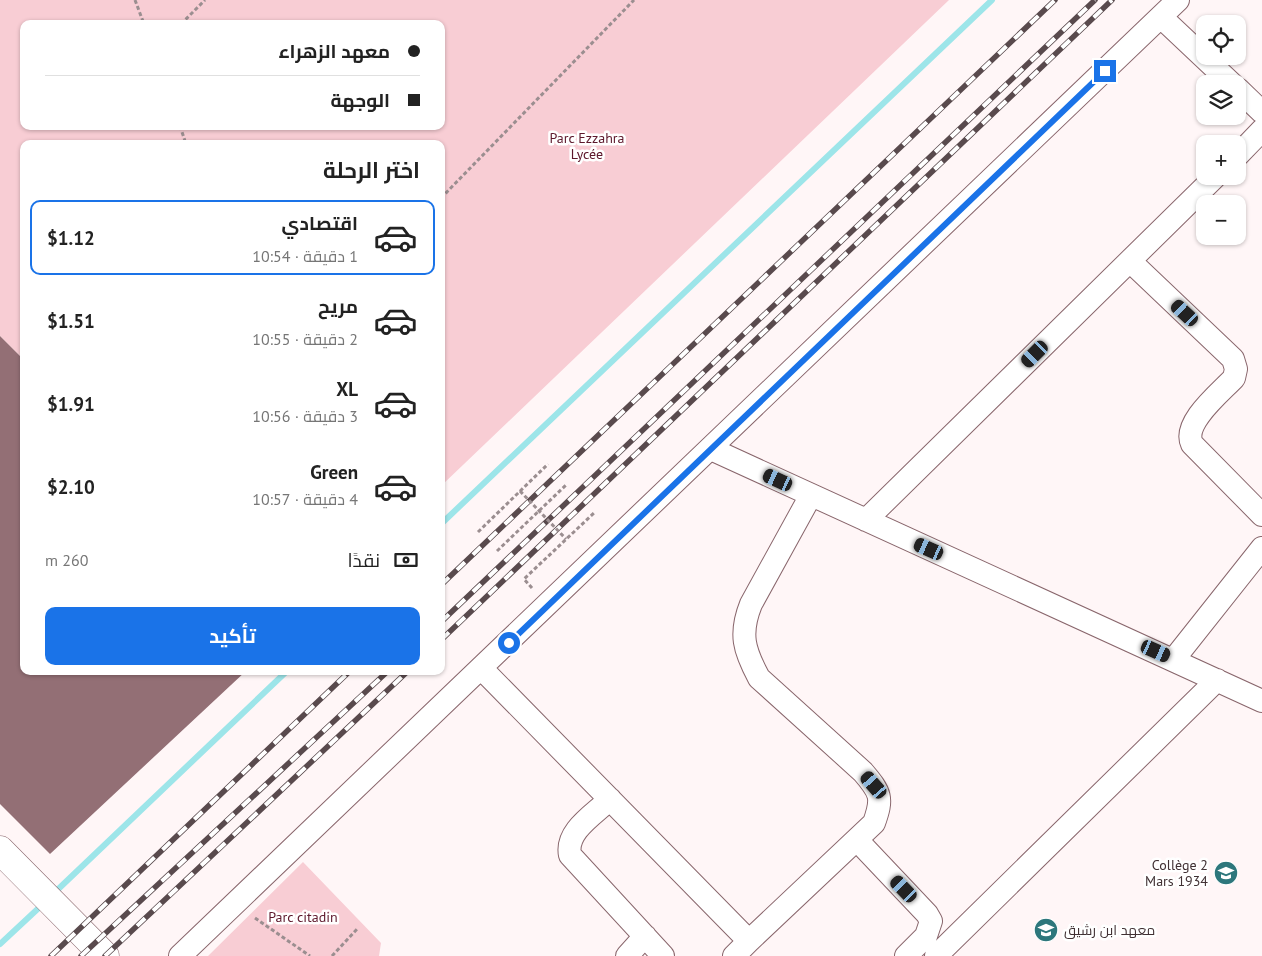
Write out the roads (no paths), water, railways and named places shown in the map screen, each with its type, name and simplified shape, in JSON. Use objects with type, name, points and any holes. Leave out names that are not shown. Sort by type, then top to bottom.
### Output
[{"type":"street","points":[[180,956],[482,669],[1178,0]]},
{"type":"street","points":[[1161,16],[1223,75]]},
{"type":"street","points":[[1246,97],[1262,112]]},
{"type":"street","points":[[1246,147],[1262,130]]},
{"type":"street","points":[[866,520],[1207,185]]},
{"type":"street","points":[[1130,261],[1233,360],[1236,369],[1234,378],[1196,419],[1192,425],[1189,438],[1192,444],[1262,515]]},
{"type":"street","points":[[711,449],[1174,659],[1262,701]]},
{"type":"street","points":[[482,669],[610,799],[742,949],[874,824],[881,803],[874,785],[864,772],[759,678],[748,658],[743,639],[746,618],[751,604],[811,495]]},
{"type":"street","points":[[1174,659],[1262,548]]},
{"type":"street","points":[[936,956],[1217,680]]},
{"type":"street","points":[[610,799],[572,835],[568,848],[570,855],[663,956]]},
{"type":"street","points":[[857,840],[927,914],[931,921],[926,936],[906,956]]},
{"type":"street","points":[[3,858],[42,892],[105,956]]},
{"type":"street","points":[[627,956],[645,936]]},
{"type":"waterway","points":[[445,520],[992,0]]},
{"type":"waterway","points":[[52,895],[283,675]]},
{"type":"waterway","points":[[0,944],[43,904]]},
{"type":"railway","points":[[445,581],[1055,0]]},
{"type":"railway","points":[[445,618],[1095,0]]},
{"type":"railway","points":[[445,636],[1112,0]]},
{"type":"railway","points":[[51,956],[346,675]]},
{"type":"railway","points":[[81,956],[384,675]]},
{"type":"railway","points":[[105,956],[404,675]]},
{"type":"place","name":"Collège 2 Mars 1934","points":[[1226,873]]},
{"type":"place","name":"معهد ابن رشيق","points":[[1046,930]]},
{"type":"park label","name":"Parc Ezzahra Lycée","points":[[587,146]]},
{"type":"park label","name":"Parc citadin","points":[[303,917]]}]
